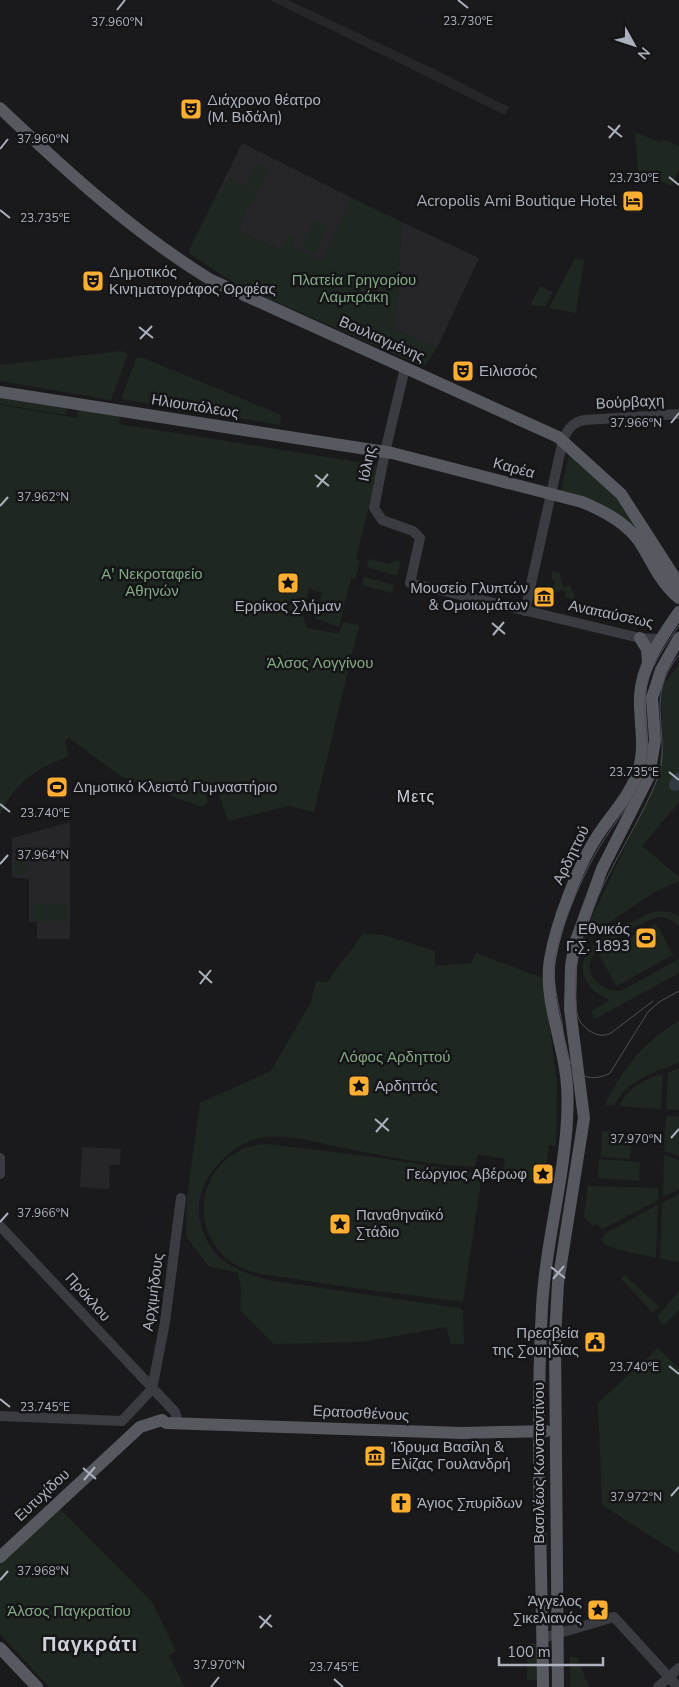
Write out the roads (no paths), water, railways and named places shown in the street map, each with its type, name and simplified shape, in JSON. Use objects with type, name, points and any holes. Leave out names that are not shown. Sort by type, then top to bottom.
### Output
[{"type":"main road","name":"Βουλιαγμένης","points":[[0,108],[70,174],[193,269],[227,288],[563,440],[621,494],[679,584]]},
{"type":"main road","name":"Ηλιουπόλεως","points":[[0,392],[385,452]]},
{"type":"main road","name":"Καρέα","points":[[385,452],[447,466],[592,506],[628,530],[640,542],[662,581]]},
{"type":"main road","points":[[662,581],[679,598]]},
{"type":"main road","points":[[662,581],[677,614]]},
{"type":"main road","name":"Αρδηττού","points":[[565,1069],[550,993],[550,958],[559,926],[585,858],[599,833],[631,788],[637,774],[643,743],[640,695],[648,664],[677,614]]},
{"type":"main road","points":[[640,638],[647,649],[648,664]]},
{"type":"main road","name":"Βασιλέως Κωνσταντίνου","points":[[558,1687],[554,1431],[558,1284],[584,1118],[570,1009],[571,966],[575,943],[602,869],[649,776],[655,740],[652,698],[661,670],[679,638]]},
{"type":"main road","name":"Βασιλέως Κωνσταντίνου","points":[[544,1687],[540,1432],[542,1307],[567,1122],[565,1069]]},
{"type":"main road","name":"Ερατοσθένους","points":[[132,1435],[146,1424],[162,1420],[172,1422],[462,1434],[554,1431]]},
{"type":"main road","name":"Ευτυχίδου","points":[[0,1557],[132,1435]]},
{"type":"main road","points":[[0,1648],[37,1687]]},
{"type":"street","name":"Ιόλης","points":[[405,368],[374,504],[376,514],[384,522],[416,532],[421,540],[410,583]]},
{"type":"street","name":"Βούρβαχη","points":[[563,440],[567,430],[578,421],[679,414]]},
{"type":"street","points":[[525,611],[563,440]]},
{"type":"street","name":"Αναπαύσεως","points":[[410,583],[640,638],[661,639]]},
{"type":"street","points":[[0,1158],[0,1174]]},
{"type":"street","name":"Αρχιμήδους","points":[[152,1389],[165,1322],[181,1198]]},
{"type":"street","name":"Πρόκλου","points":[[0,1226],[174,1412],[172,1422]]},
{"type":"street","points":[[0,1416],[122,1421],[152,1389]]},
{"type":"street","points":[[122,1421],[132,1435]]},
{"type":"street","points":[[543,1638],[614,1617],[678,1687]]},
{"type":"street","points":[[658,1687],[679,1668]]},
{"type":"waterway","points":[[675,785],[679,778]]},
{"type":"tram line","points":[[679,625],[653,667],[646,686],[644,706],[647,755],[643,775],[634,794],[600,846],[586,873],[564,925],[555,957],[554,970],[557,997],[566,1049],[574,1069],[583,1076],[593,1078],[610,1073],[648,1012],[659,1002],[679,991]]},
{"type":"tram line","points":[[653,1001],[611,1033],[604,1035],[593,1033],[578,1018],[576,971],[581,941],[591,912],[648,800],[660,772],[662,755],[660,698],[669,670],[679,655]]},
{"type":"place","name":"Διάχρονο θέατρο (Μ. Βιδάλη)","points":[[191,109]]},
{"type":"place","name":"Acropolis Ami Boutique Hotel","points":[[633,201]]},
{"type":"place","name":"Δημοτικός Κινηματογράφος Ορφέας","points":[[93,281]]},
{"type":"place","name":"Ειλισσός","points":[[463,371]]},
{"type":"place","name":"Ερρίκος Σλήμαν","points":[[288,583]]},
{"type":"place","name":"Μουσείο Γλυπτών & Ομοιωμάτων","points":[[544,597]]},
{"type":"place","name":"Δημοτικό Κλειστό Γυμναστήριο","points":[[57,787]]},
{"type":"place","name":"Εθνικός Γ.Σ. 1893","points":[[646,938]]},
{"type":"place","name":"Αρδηττός","points":[[359,1086]]},
{"type":"place","name":"Γεώργιος Αβέρωφ","points":[[543,1174]]},
{"type":"place","name":"Παναθηναϊκό Στάδιο","points":[[340,1224]]},
{"type":"place","name":"Πρεσβεία της Σουηδίας","points":[[595,1342]]},
{"type":"place","name":"Ίδρυμα Βασίλη & Ελίζας Γουλανδρή","points":[[375,1456]]},
{"type":"place","name":"Άγιος Σπυρίδων","points":[[401,1503]]},
{"type":"place","name":"Άγγελος Σικελιανός","points":[[598,1610]]},
{"type":"district","name":"Μετς","points":[[416,797]]},
{"type":"district","name":"Παγκράτι","points":[[90,1644]]},
{"type":"park label","name":"Πλατεία Γρηγορίου Λαμπράκη","points":[[354,288]]},
{"type":"park label","name":"Α' Νεκροταφείο Αθηνών","points":[[152,582]]},
{"type":"park label","name":"Άλσος Λογγίνου","points":[[320,663]]},
{"type":"park label","name":"Λόφος Αρδηττού","points":[[395,1057]]},
{"type":"park label","name":"Άλσος Παγκρατίου","points":[[69,1611]]}]
